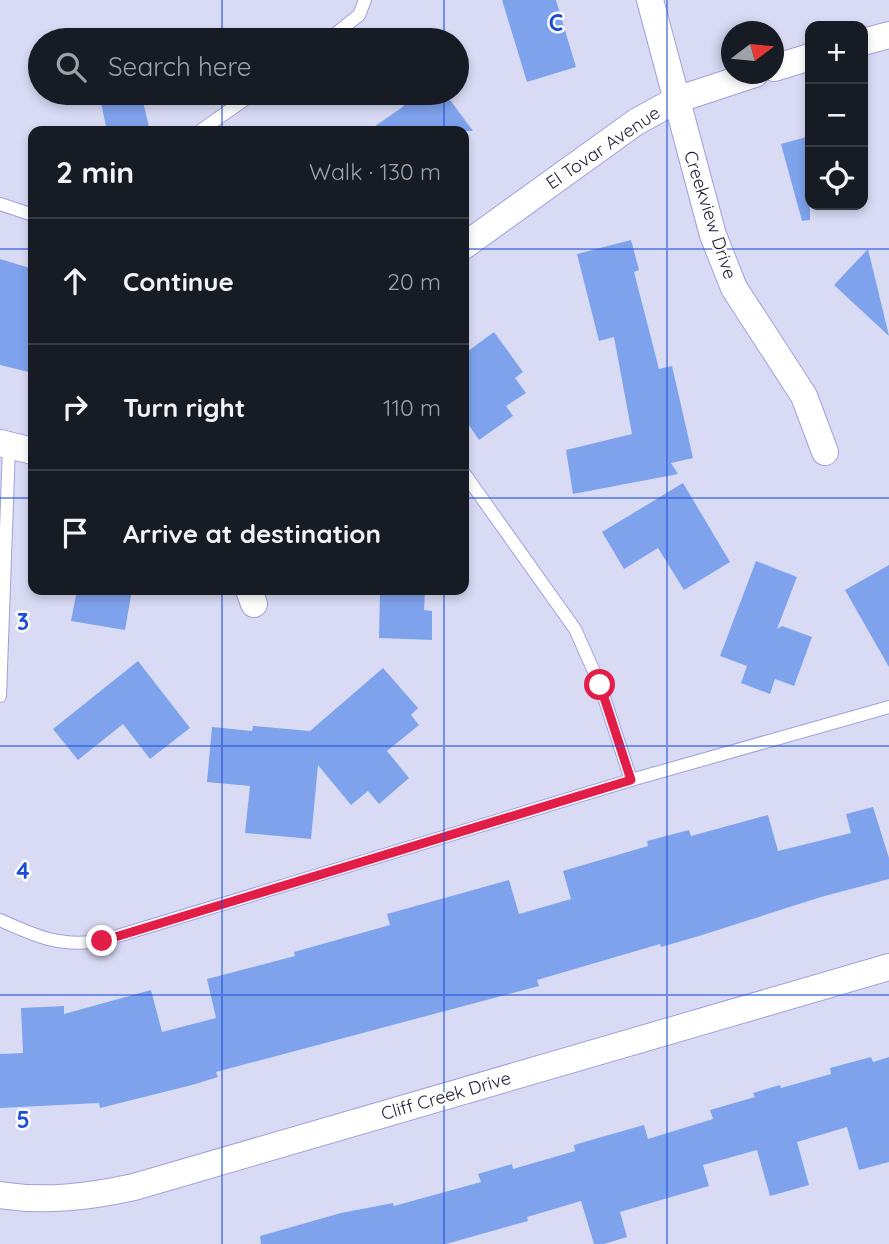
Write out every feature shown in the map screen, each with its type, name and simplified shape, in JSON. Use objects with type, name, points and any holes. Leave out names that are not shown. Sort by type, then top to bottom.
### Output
[{"type":"street","name":"Creekview Drive","points":[[650,0],[713,235],[734,288],[804,396],[825,452]]},
{"type":"street","points":[[868,40],[889,34]]},
{"type":"street","points":[[784,65],[805,59]]},
{"type":"street","name":"El Tovar Avenue","points":[[469,242],[636,122],[676,100],[725,84]]},
{"type":"street","name":"Cliff Creek Drive","points":[[0,1195],[29,1200],[87,1198],[134,1186],[889,967]]},
{"type":"lane","points":[[343,28],[359,15],[365,0]]},
{"type":"lane","points":[[207,126],[237,105]]},
{"type":"lane","points":[[0,204],[28,213]]},
{"type":"lane","points":[[0,696],[14,447]]},
{"type":"lane","points":[[469,480],[575,629],[600,685],[631,780]]},
{"type":"lane","points":[[0,920],[52,942],[75,945],[102,941],[631,780],[889,707]]},
{"type":"building","points":[[502,0],[556,0],[576,67],[527,82]]},
{"type":"building","points":[[102,105],[144,105],[149,126],[106,126]]},
{"type":"building","points":[[454,105],[473,131],[469,131],[469,126],[375,126],[404,106]]},
{"type":"building","points":[[805,137],[805,210],[810,210],[810,220],[802,221],[781,144]]},
{"type":"building","points":[[631,240],[639,270],[634,272],[659,369],[672,366],[693,458],[671,463],[678,474],[573,494],[566,450],[632,434],[614,337],[599,341],[577,254]]},
{"type":"building","points":[[868,249],[889,336],[834,285]]},
{"type":"building","points":[[0,259],[28,267],[28,372],[0,365]]},
{"type":"building","points":[[494,332],[523,372],[515,378],[526,393],[506,406],[513,416],[479,440],[469,425],[469,350]]},
{"type":"building","points":[[683,483],[730,562],[684,590],[658,548],[624,569],[602,532]]},
{"type":"building","points":[[756,561],[797,577],[777,629],[782,626],[812,637],[794,686],[775,679],[770,694],[741,683],[747,666],[720,656]]},
{"type":"building","points":[[889,565],[889,667],[845,590]]},
{"type":"building","points":[[76,595],[131,595],[125,630],[71,621]]},
{"type":"building","points":[[380,595],[425,595],[424,610],[432,611],[432,640],[379,638]]},
{"type":"building","points":[[138,661],[190,728],[150,759],[123,724],[78,760],[53,729]]},
{"type":"building","points":[[383,668],[418,708],[411,715],[419,725],[387,751],[409,778],[379,804],[368,791],[351,805],[318,765],[311,839],[245,833],[250,786],[207,782],[212,727],[252,731],[253,726],[310,731]]},
{"type":"building","points":[[873,807],[889,858],[889,879],[821,897],[661,947],[660,944],[537,980],[539,986],[216,1072],[218,1077],[192,1085],[100,1108],[99,1103],[0,1108],[0,1054],[23,1053],[21,1008],[64,1006],[64,1014],[151,990],[162,1032],[216,1018],[207,979],[295,956],[294,952],[390,925],[387,914],[509,880],[519,914],[571,899],[563,871],[648,846],[647,841],[689,830],[691,836],[768,815],[778,851],[851,833],[846,814]]},
{"type":"building","points":[[871,1057],[873,1062],[889,1057],[889,1162],[859,1170],[847,1127],[797,1142],[809,1185],[770,1196],[757,1150],[703,1165],[709,1186],[620,1212],[627,1237],[604,1244],[594,1244],[581,1201],[527,1217],[528,1221],[446,1244],[261,1244],[260,1236],[341,1213],[393,1203],[394,1206],[481,1182],[478,1174],[512,1164],[513,1169],[575,1151],[574,1145],[644,1125],[648,1139],[713,1119],[710,1110],[755,1097],[753,1093],[831,1074],[830,1068]]},
{"type":"route","points":[[102,941],[631,780],[600,685]]}]
